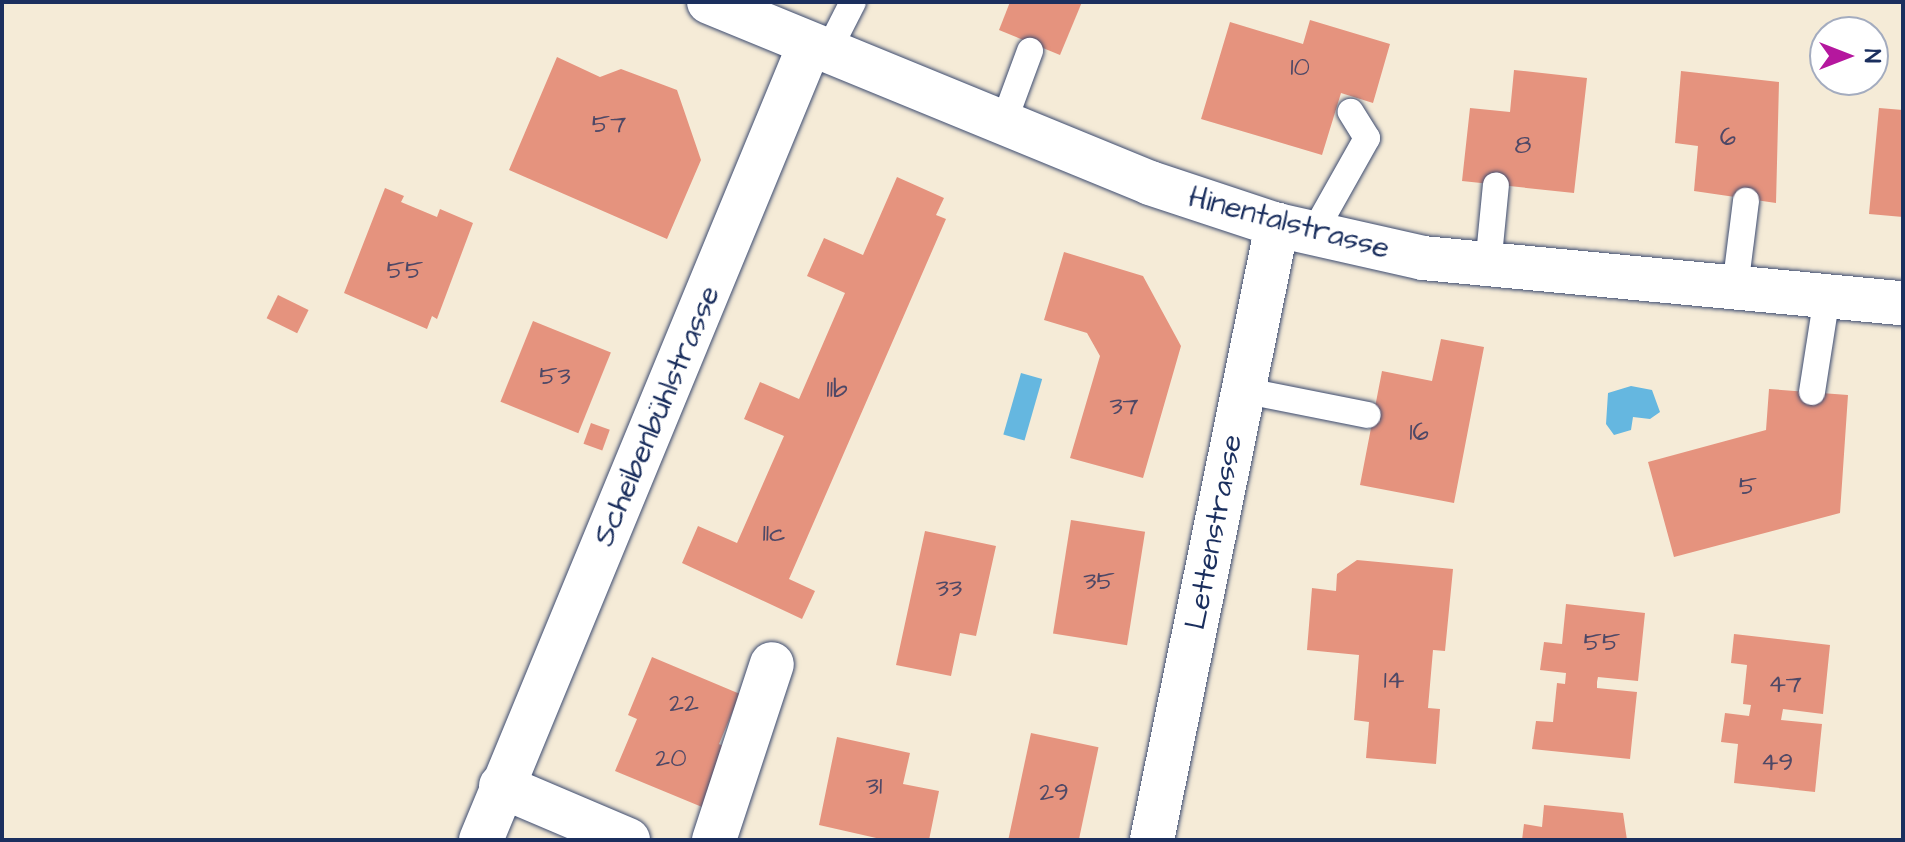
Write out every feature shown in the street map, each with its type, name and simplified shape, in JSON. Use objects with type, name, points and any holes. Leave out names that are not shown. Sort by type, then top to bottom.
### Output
[{"type":"street","name":"Hinentalstrasse","points":[[709,2],[1150,183],[1295,229],[1423,258],[1488,266],[1903,303]]},
{"type":"street","name":"Scheibenbühlstrasse","points":[[481,840],[501,786],[818,49]]},
{"type":"street","name":"Lettenstrasse","points":[[1152,840],[1242,390],[1295,229]]},
{"type":"street","points":[[714,840],[772,664]]},
{"type":"street","points":[[501,786],[628,840]]},
{"type":"lane","points":[[818,49],[853,2]]},
{"type":"lane","points":[[1003,124],[1030,51]]},
{"type":"lane","points":[[1295,229],[1367,138],[1351,112]]},
{"type":"lane","points":[[1488,266],[1496,185]]},
{"type":"lane","points":[[1735,288],[1746,201]]},
{"type":"lane","points":[[1812,392],[1827,296]]},
{"type":"lane","points":[[1242,390],[1368,415]]},
{"type":"water","points":[[1021,373],[1042,379],[1025,441],[1003,435]]},
{"type":"water","points":[[1631,386],[1652,390],[1660,412],[1650,419],[1633,417],[1631,430],[1614,435],[1606,424],[1608,393]]},
{"type":"building","points":[[1010,2],[1082,2],[1060,55],[999,30]]},
{"type":"building","points":[[1310,20],[1390,44],[1373,103],[1341,93],[1322,155],[1201,119],[1230,22],[1303,44]]},
{"type":"building","points":[[557,57],[600,77],[621,69],[677,90],[701,160],[667,239],[509,170]]},
{"type":"building","points":[[1514,70],[1587,78],[1574,193],[1462,181],[1470,108],[1510,112]]},
{"type":"building","points":[[1681,71],[1779,82],[1776,203],[1694,191],[1698,146],[1675,143]]},
{"type":"building","points":[[1879,108],[1903,110],[1903,217],[1869,214]]},
{"type":"building","points":[[897,177],[944,198],[936,215],[946,219],[789,579],[815,591],[802,619],[682,563],[698,526],[737,543],[784,436],[744,419],[760,382],[799,399],[845,293],[807,276],[824,238],[863,255]]},
{"type":"building","points":[[385,188],[404,196],[401,202],[437,217],[440,209],[473,223],[437,319],[432,316],[427,329],[344,293]]},
{"type":"building","points":[[1064,252],[1143,276],[1181,346],[1143,478],[1070,458],[1100,356],[1087,333],[1044,320]]},
{"type":"building","points":[[278,295],[309,310],[297,333],[267,318]]},
{"type":"building","points":[[533,321],[611,352],[578,433],[500,402]]},
{"type":"building","points":[[1441,339],[1484,347],[1454,503],[1360,485],[1382,371],[1432,381]]},
{"type":"building","points":[[1769,389],[1848,395],[1840,513],[1674,557],[1648,462],[1766,430]]},
{"type":"building","points":[[591,423],[610,430],[602,451],[583,444]]},
{"type":"building","points":[[1071,520],[1145,532],[1127,645],[1053,634]]},
{"type":"building","points":[[925,531],[996,546],[976,636],[960,633],[951,676],[896,665]]},
{"type":"building","points":[[1357,560],[1453,569],[1445,651],[1433,650],[1428,708],[1440,709],[1436,764],[1366,758],[1369,722],[1354,720],[1359,655],[1307,650],[1312,588],[1336,591],[1337,574]]},
{"type":"building","points":[[1566,604],[1645,613],[1638,681],[1598,677],[1597,682],[1597,688],[1637,692],[1630,759],[1532,749],[1536,721],[1553,722],[1557,683],[1565,684],[1566,673],[1540,670],[1544,642],[1562,644]]},
{"type":"building","points":[[1734,634],[1830,645],[1823,714],[1783,709],[1781,720],[1822,724],[1815,792],[1734,783],[1738,744],[1721,742],[1725,713],[1749,716],[1751,705],[1743,704],[1747,665],[1731,663]]},
{"type":"building","points":[[652,657],[740,694],[719,744],[727,748],[702,807],[615,771],[637,719],[628,715]]},
{"type":"building","points":[[1031,733],[1098,747],[1079,840],[1008,840]]},
{"type":"building","points":[[837,737],[910,753],[903,784],[939,791],[929,840],[885,840],[819,825]]},
{"type":"building","points":[[1544,805],[1623,813],[1627,840],[1522,840],[1524,824],[1542,827]]}]
